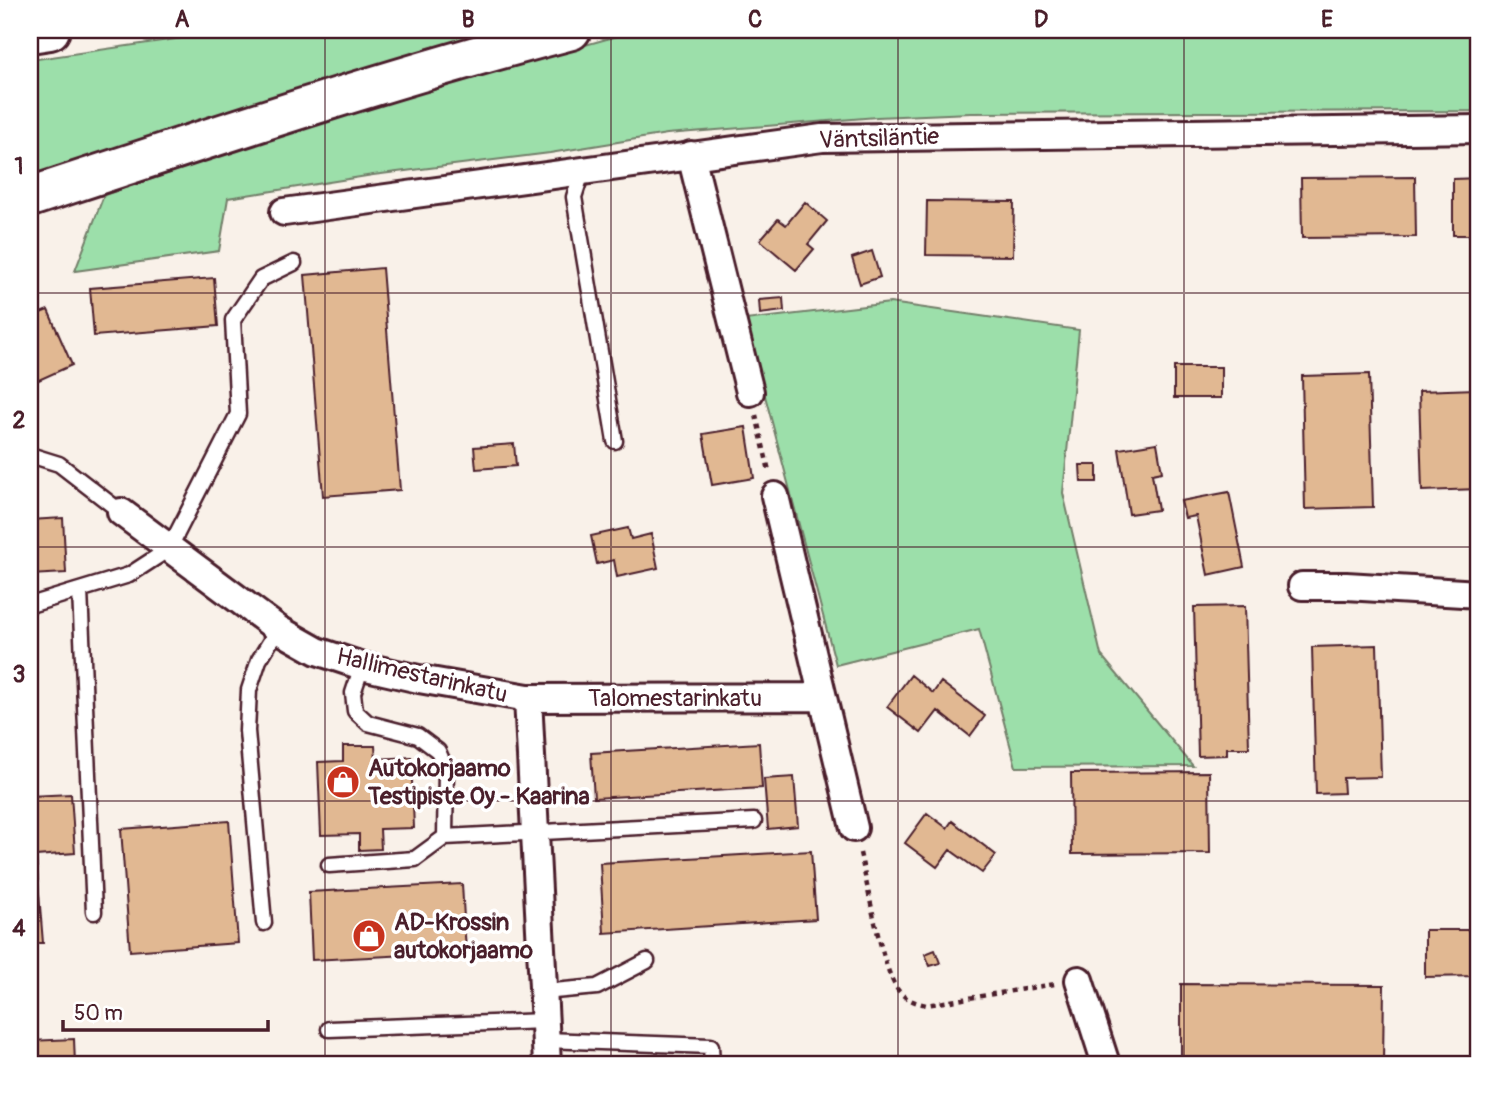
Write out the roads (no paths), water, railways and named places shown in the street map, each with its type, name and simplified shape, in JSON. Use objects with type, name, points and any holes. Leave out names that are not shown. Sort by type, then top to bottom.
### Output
[{"type":"highway","points":[[30,33],[50,30]]},
{"type":"highway","points":[[30,197],[271,117],[458,60],[571,30]]},
{"type":"street","name":"Väntsiläntie","points":[[284,212],[822,138],[1479,129]]},
{"type":"street","points":[[691,155],[750,392]]},
{"type":"street","points":[[775,496],[854,828]]},
{"type":"street","name":"Hallimestarinkatu","points":[[121,512],[278,629],[317,651],[362,666],[419,679],[528,698],[545,1042]]},
{"type":"street","points":[[1303,586],[1479,594]]},
{"type":"street","name":"Talomestarinkatu","points":[[528,698],[822,697]]},
{"type":"street","points":[[1079,980],[1106,1064]]},
{"type":"lane","points":[[583,169],[574,197],[615,441]]},
{"type":"lane","points":[[30,605],[129,575],[169,549],[238,414],[233,320],[261,279],[294,262]]},
{"type":"lane","points":[[30,455],[59,464],[121,512]]},
{"type":"lane","points":[[80,591],[94,912]]},
{"type":"lane","points":[[264,923],[247,731],[249,690],[259,660],[278,629]]},
{"type":"lane","points":[[362,666],[353,693],[355,711],[368,723],[418,736],[438,751],[446,769],[445,837]]},
{"type":"lane","points":[[329,866],[415,859],[445,837],[754,821]]},
{"type":"lane","points":[[542,992],[597,987],[647,961]]},
{"type":"lane","points":[[329,1029],[545,1042],[711,1046],[712,1064]]},
{"type":"place","name":"Autokorjaamo Testipiste Oy - Kaarina","points":[[343,782]]},
{"type":"place","name":"AD-Krossin autokorjaamo","points":[[369,936]]}]
